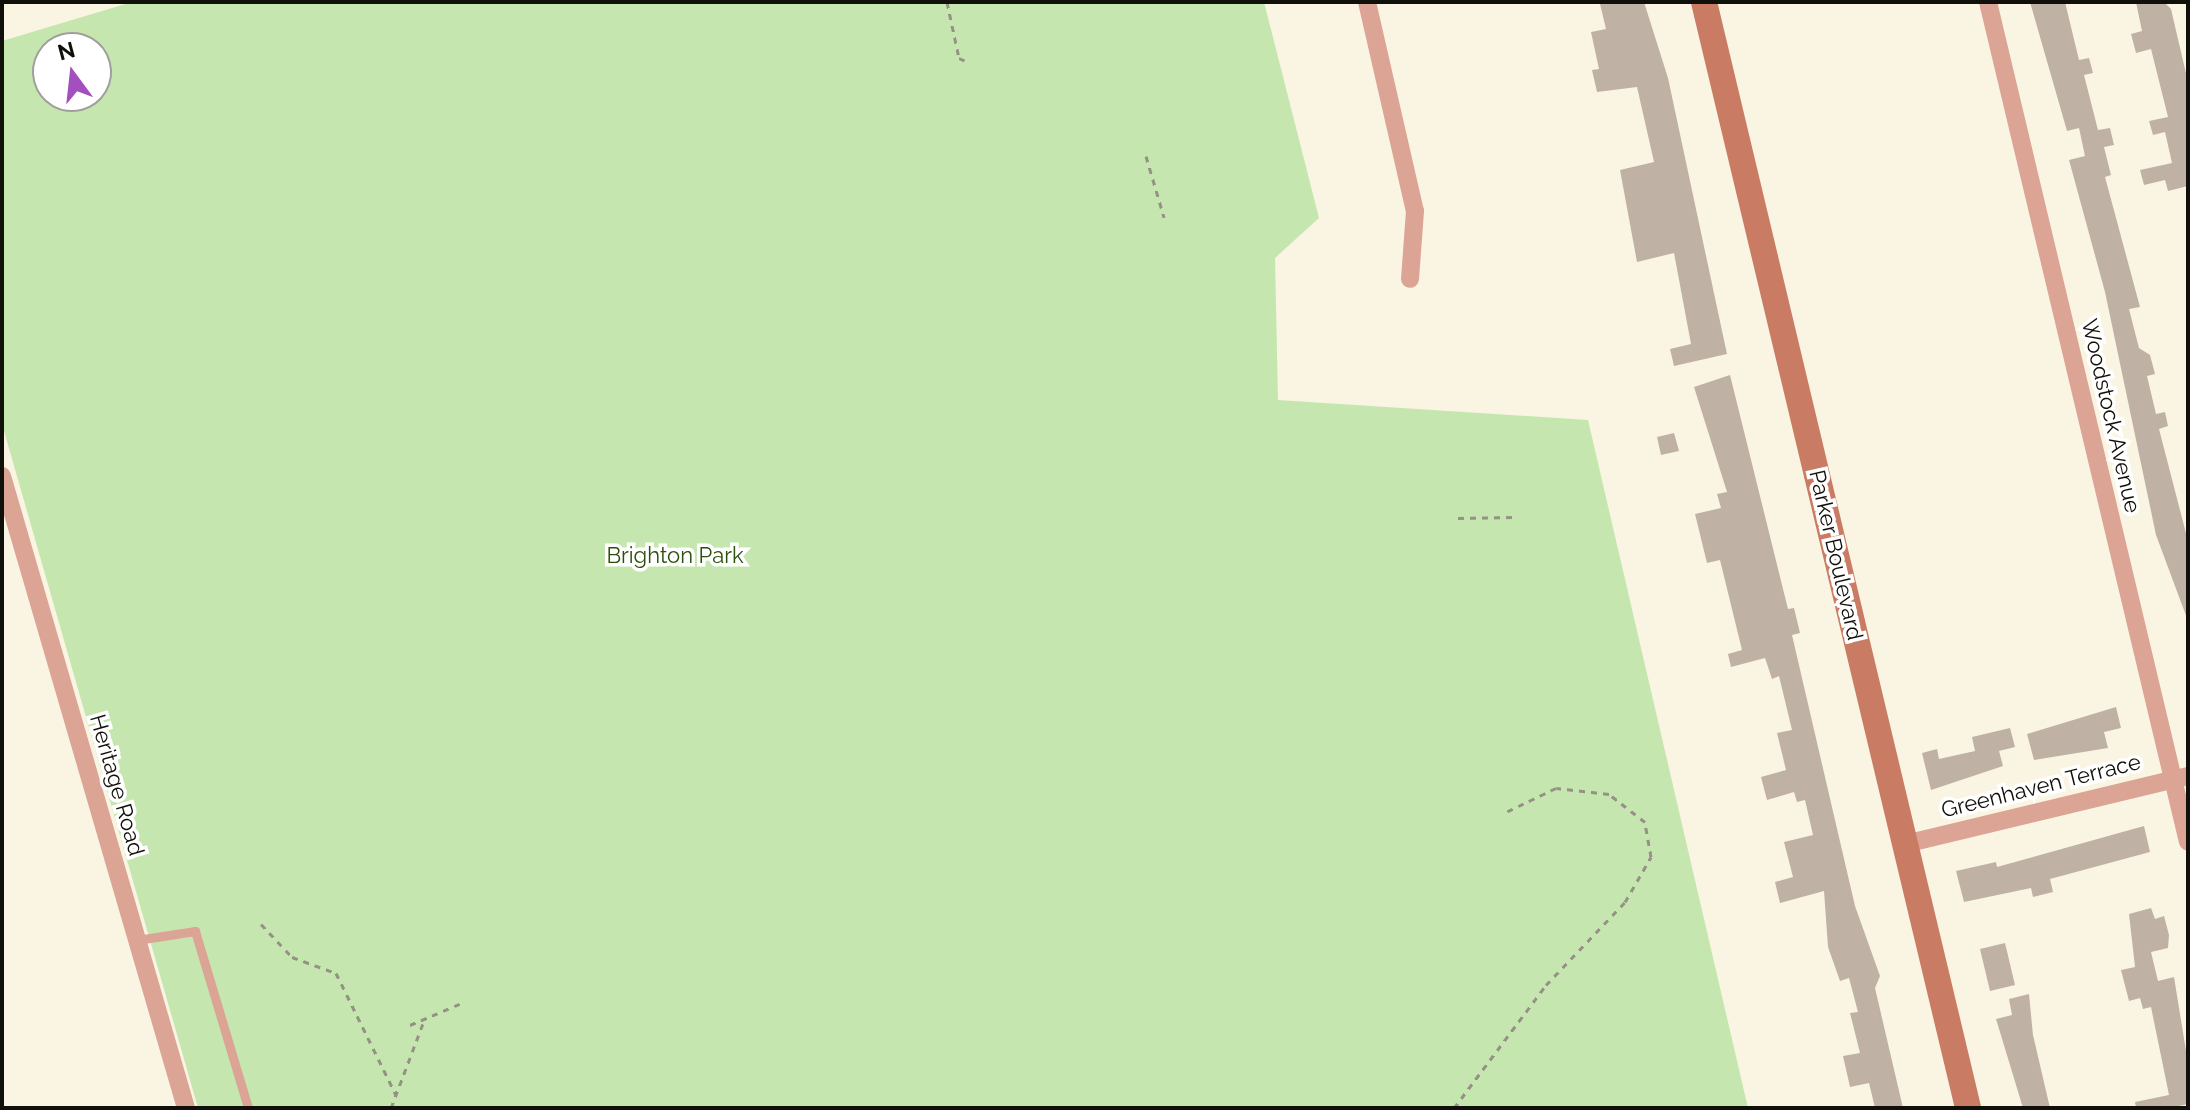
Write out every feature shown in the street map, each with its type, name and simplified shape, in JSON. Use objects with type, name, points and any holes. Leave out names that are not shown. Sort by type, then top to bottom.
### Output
[{"type":"street","points":[[1367,2],[1415,211],[1410,279]]},
{"type":"street","name":"Parker Boulevard","points":[[1704,2],[1968,1108]]},
{"type":"street","name":"Woodstock Avenue","points":[[1988,2],[2180,777],[2188,842]]},
{"type":"street","name":"Heritage Road","points":[[2,476],[186,1108]]},
{"type":"street","name":"Greenhaven Terrace","points":[[1905,844],[2180,777]]},
{"type":"lane","points":[[137,940],[195,931],[248,1108]]},
{"type":"path","points":[[947,2],[959,58],[968,62]]},
{"type":"path","points":[[1146,156],[1164,217]]},
{"type":"path","points":[[1458,518],[1515,517]]},
{"type":"path","points":[[1454,1108],[1554,975],[1625,902],[1651,857],[1645,822],[1609,794],[1556,788],[1504,813]]},
{"type":"path","points":[[261,924],[292,957],[336,973],[396,1095]]},
{"type":"path","points":[[410,1025],[464,1002]]},
{"type":"path","points":[[391,1108],[425,1018]]},
{"type":"green space","name":"Brighton Park","points":[[132,2],[1264,2],[1319,218],[1275,258],[1278,400],[1588,420],[1748,1108],[198,1108],[2,424],[2,41],[32,32]]},
{"type":"building","points":[[1644,2],[1668,78],[1727,354],[1674,366],[1670,349],[1691,344],[1674,253],[1637,262],[1620,170],[1654,162],[1637,87],[1597,92],[1592,70],[1599,69],[1591,32],[1606,29],[1600,4]]},
{"type":"building","points":[[2030,2],[2065,2],[2079,60],[2089,58],[2093,73],[2084,75],[2098,130],[2110,128],[2114,145],[2104,147],[2111,175],[2105,177],[2140,307],[2129,309],[2139,348],[2150,355],[2155,374],[2147,376],[2156,414],[2165,412],[2168,426],[2159,429],[2188,541],[2188,621],[2156,535],[2105,292],[2069,160],[2085,156],[2079,128],[2067,131]]},
{"type":"building","points":[[2136,2],[2164,2],[2171,9],[2188,82],[2188,186],[2168,191],[2165,180],[2144,185],[2140,170],[2172,163],[2165,132],[2153,135],[2149,121],[2168,117],[2151,49],[2136,53],[2131,34],[2142,31]]},
{"type":"building","points":[[1730,375],[1788,609],[1794,608],[1800,633],[1792,635],[1855,906],[1880,976],[1875,988],[1903,1108],[1875,1108],[1869,1083],[1850,1087],[1843,1056],[1860,1053],[1850,1013],[1858,1012],[1849,978],[1840,981],[1828,947],[1824,891],[1780,903],[1775,882],[1793,877],[1784,842],[1813,835],[1805,800],[1797,802],[1794,792],[1767,800],[1761,777],[1786,770],[1777,733],[1792,730],[1779,676],[1772,679],[1765,658],[1731,667],[1728,654],[1742,650],[1720,560],[1707,563],[1695,514],[1721,508],[1717,494],[1727,492],[1694,387]]},
{"type":"building","points":[[1674,433],[1679,451],[1661,455],[1657,437]]},
{"type":"building","points":[[2116,707],[2121,728],[2104,732],[2108,748],[2034,760],[2027,734]]},
{"type":"building","points":[[2010,728],[2015,747],[1999,751],[2003,766],[1931,790],[1922,753],[1937,749],[1939,759],[1975,751],[1972,737]]},
{"type":"building","points":[[2144,826],[2150,852],[2050,879],[2053,892],[2033,897],[2031,888],[1964,902],[1956,871],[1996,862],[1997,867]]},
{"type":"building","points":[[2151,908],[2155,919],[2164,916],[2169,935],[2168,948],[2151,952],[2158,981],[2174,977],[2188,1063],[2188,1104],[2170,1108],[2136,1108],[2135,1102],[2169,1095],[2151,1007],[2143,1009],[2140,998],[2129,1001],[2121,970],[2135,967],[2129,914]]},
{"type":"building","points":[[2005,943],[2015,985],[1990,991],[1980,949]]},
{"type":"building","points":[[2029,994],[2033,1035],[2050,1108],[2023,1108],[1996,1019],[2012,1015],[2009,999]]}]
